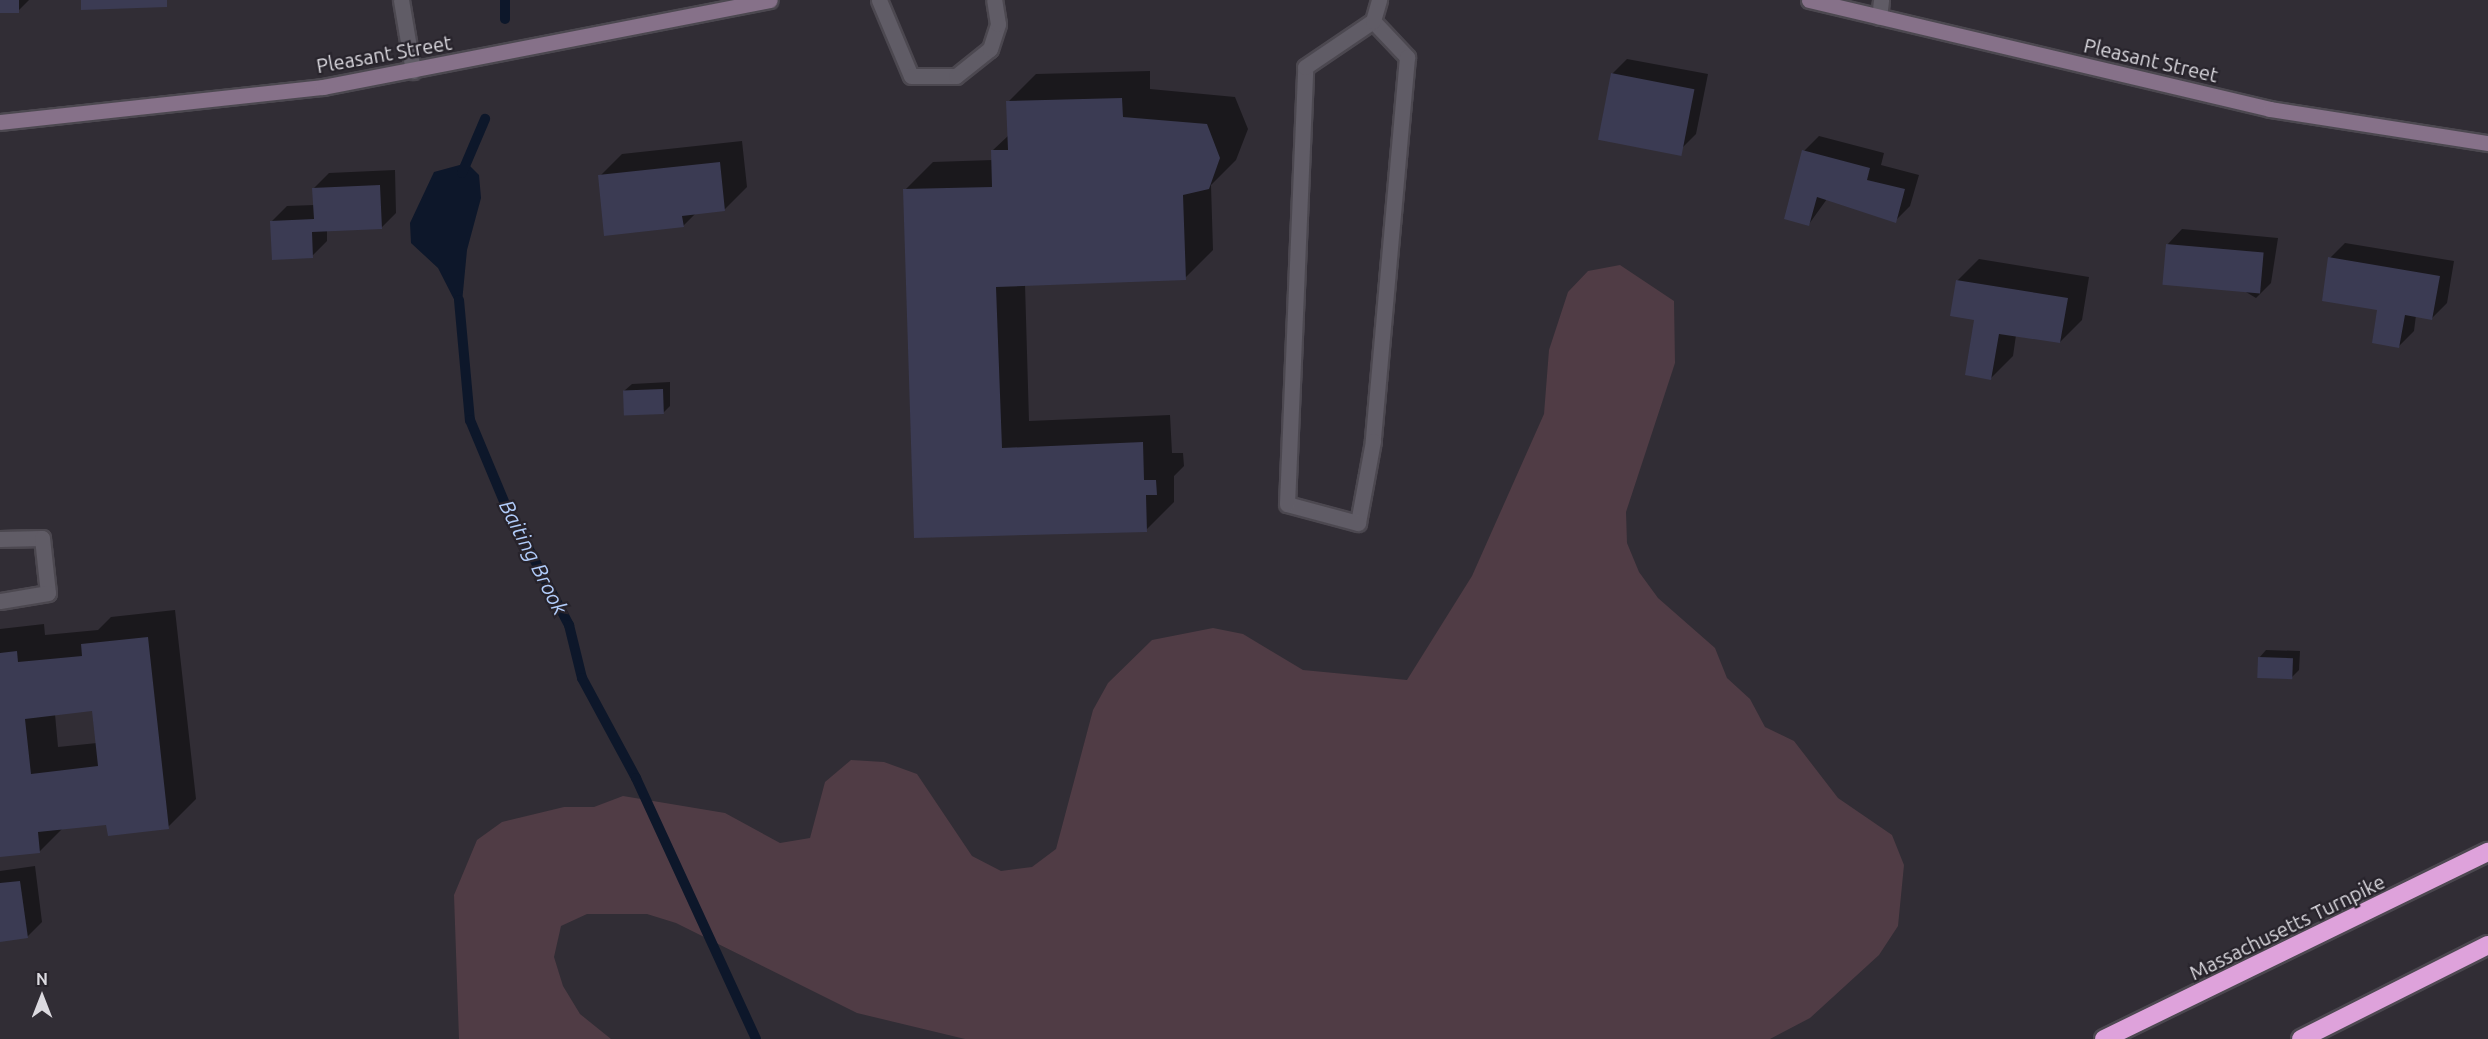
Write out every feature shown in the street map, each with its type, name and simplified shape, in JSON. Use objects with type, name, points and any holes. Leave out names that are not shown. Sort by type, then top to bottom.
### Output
[{"type":"highway","name":"Massachusetts Turnpike","points":[[2104,1039],[2488,852]]},
{"type":"highway","points":[[2301,1039],[2488,945]]},
{"type":"main road","name":"Pleasant Street","points":[[0,122],[228,99],[413,72],[770,0]]},
{"type":"main road","name":"Pleasant Street","points":[[1809,0],[2259,106],[2488,143]]},
{"type":"street","points":[[401,0],[413,72]]},
{"type":"street","points":[[879,0],[911,76],[956,76],[990,49],[998,24],[993,0]]},
{"type":"street","points":[[1373,21],[1407,57],[1373,441],[1358,523],[1287,504],[1305,67],[1373,21],[1379,0]]},
{"type":"street","points":[[1879,17],[1881,0]]},
{"type":"street","points":[[0,539],[42,538],[48,593],[0,601]]},
{"type":"shaded area","points":[[1620,265],[1674,301],[1675,363],[1626,512],[1627,543],[1639,572],[1658,598],[1715,648],[1727,678],[1750,699],[1765,727],[1794,741],[1838,798],[1892,835],[1904,865],[1898,926],[1879,955],[1810,1018],[1770,1039],[965,1039],[857,1013],[676,923],[647,914],[587,914],[561,926],[554,957],[563,986],[580,1014],[611,1039],[459,1039],[454,895],[477,840],[502,822],[564,807],[594,807],[623,796],[725,813],[780,843],[810,838],[825,782],[851,760],[884,762],[917,774],[972,856],[1001,871],[1032,867],[1056,849],[1093,710],[1108,683],[1152,640],[1213,628],[1243,634],[1303,670],[1407,680],[1472,576],[1544,414],[1549,350],[1568,292],[1588,271]]},
{"type":"water","points":[[467,163],[479,175],[481,198],[467,250],[461,313],[438,268],[411,243],[410,223],[434,172]]},
{"type":"building","points":[[0,0],[19,0],[19,13],[0,13]]},
{"type":"building","points":[[81,0],[167,0],[167,7],[81,10]]},
{"type":"building","points":[[1611,73],[1694,89],[1681,156],[1598,140]]},
{"type":"building","points":[[1122,98],[1123,117],[1207,124],[1220,158],[1209,189],[1183,195],[1186,280],[996,287],[1002,448],[1143,442],[1144,480],[1156,480],[1157,495],[1146,495],[1147,532],[914,538],[903,189],[992,187],[991,150],[1008,150],[1006,101]]},
{"type":"building","points":[[1802,150],[1870,168],[1867,180],[1905,189],[1896,223],[1817,197],[1809,226],[1784,219]]},
{"type":"building","points":[[720,162],[725,211],[682,216],[684,227],[604,236],[598,175]]},
{"type":"building","points":[[380,185],[382,229],[312,232],[313,258],[272,260],[270,221],[314,219],[312,188]]},
{"type":"building","points":[[2166,244],[2264,253],[2260,293],[2162,285]]},
{"type":"building","points":[[2328,257],[2440,276],[2432,320],[2405,315],[2399,348],[2372,343],[2377,310],[2322,301]]},
{"type":"building","points":[[1956,280],[2068,298],[2060,343],[1999,334],[1991,380],[1965,375],[1974,320],[1950,316]]},
{"type":"building","points":[[663,389],[664,414],[624,415],[623,390]]},
{"type":"building","points":[[148,637],[169,829],[108,836],[106,825],[38,832],[40,853],[0,857],[0,653],[17,651],[18,662],[82,656],[81,644]],"holes":[[[92,711],[98,766],[31,774],[25,719]]]},
{"type":"building","points":[[2258,657],[2293,658],[2292,679],[2257,678]]},
{"type":"building","points":[[20,881],[28,938],[0,942],[0,883]]},
{"type":"waterway","name":"Baiting Brook","points":[[505,0],[505,19]]},
{"type":"waterway","name":"Baiting Brook","points":[[462,173],[485,119]]},
{"type":"waterway","name":"Baiting Brook","points":[[459,300],[470,420],[506,506],[569,625],[582,678],[636,778],[756,1039]]}]
